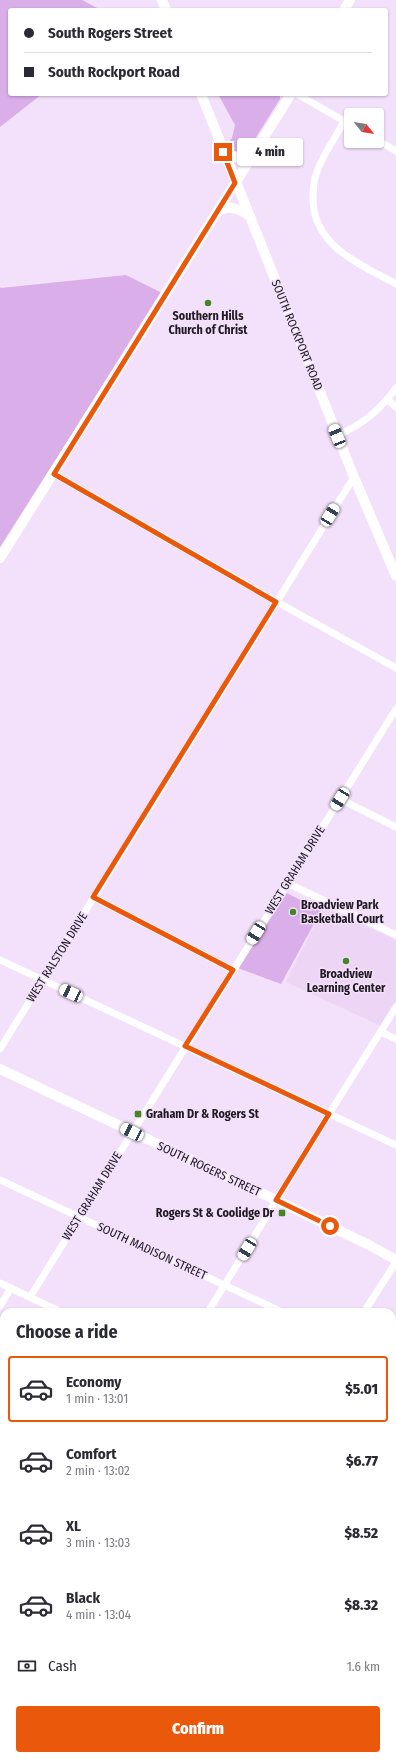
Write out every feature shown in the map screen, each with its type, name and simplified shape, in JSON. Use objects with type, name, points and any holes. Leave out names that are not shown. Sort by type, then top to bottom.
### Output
[{"type":"street","name":"SOUTH ROCKPORT ROAD","points":[[201,96],[337,436],[396,576]]},
{"type":"street","points":[[0,558],[290,96]]},
{"type":"street","points":[[301,96],[344,121]]},
{"type":"street","points":[[344,129],[324,158],[315,177],[313,194],[316,218],[326,237],[339,252],[396,284]]},
{"type":"street","points":[[384,144],[396,151]]},
{"type":"street","points":[[223,152],[239,158],[253,155]]},
{"type":"street","points":[[218,211],[227,207],[234,207],[248,215]]},
{"type":"street","points":[[337,436],[363,422],[381,408],[396,388]]},
{"type":"street","points":[[388,400],[396,407]]},
{"type":"street","points":[[54,474],[276,602],[396,668]]},
{"type":"street","name":"WEST RALSTON DRIVE","points":[[0,1049],[354,477]]},
{"type":"street","name":"WEST GRAHAM DRIVE","points":[[30,1297],[396,709]]},
{"type":"street","points":[[340,799],[396,828]]},
{"type":"street","points":[[287,884],[396,935]]},
{"type":"street","points":[[93,897],[233,970]]},
{"type":"street","points":[[0,960],[396,1145]]},
{"type":"street","points":[[211,1308],[396,1007]]},
{"type":"street","points":[[380,1032],[396,1039]]},
{"type":"street","name":"SOUTH ROGERS STREET","points":[[0,1069],[371,1246],[396,1261]]},
{"type":"street","name":"SOUTH MADISON STREET","points":[[0,1180],[274,1308]]},
{"type":"street","points":[[367,1308],[396,1261]]},
{"type":"street","points":[[0,1283],[53,1308]]},
{"type":"street","points":[[0,1306],[11,1288]]},
{"type":"shaded area","points":[[0,0],[82,0],[97,8],[8,8],[8,96],[39,96],[0,127]]},
{"type":"shaded area","points":[[219,96],[280,96],[280,99],[248,150],[243,154],[233,152],[229,142],[232,138],[235,125]]},
{"type":"shaded area","points":[[126,275],[162,293],[0,547],[0,287]]},
{"type":"shaded area","points":[[287,893],[321,911],[281,984],[238,968]]},
{"type":"shaded area","name":"Broadview Learning Center","points":[[324,907],[396,940],[396,1001],[381,1026],[286,982]]},
{"type":"place","name":"Southern Hills Church of Christ","points":[[208,303]]},
{"type":"place","name":"Broadview Park Basketball Court","points":[[293,912]]},
{"type":"place","name":"Broadview Learning Center","points":[[346,961]]},
{"type":"place","name":"Graham Dr & Rogers St","points":[[138,1114]]},
{"type":"place","name":"Rogers St & Coolidge Dr","points":[[282,1213]]},
{"type":"route","points":[[223,152],[235,183],[54,474],[276,602],[93,897],[233,970],[185,1046],[329,1114],[276,1200],[330,1226]]}]
